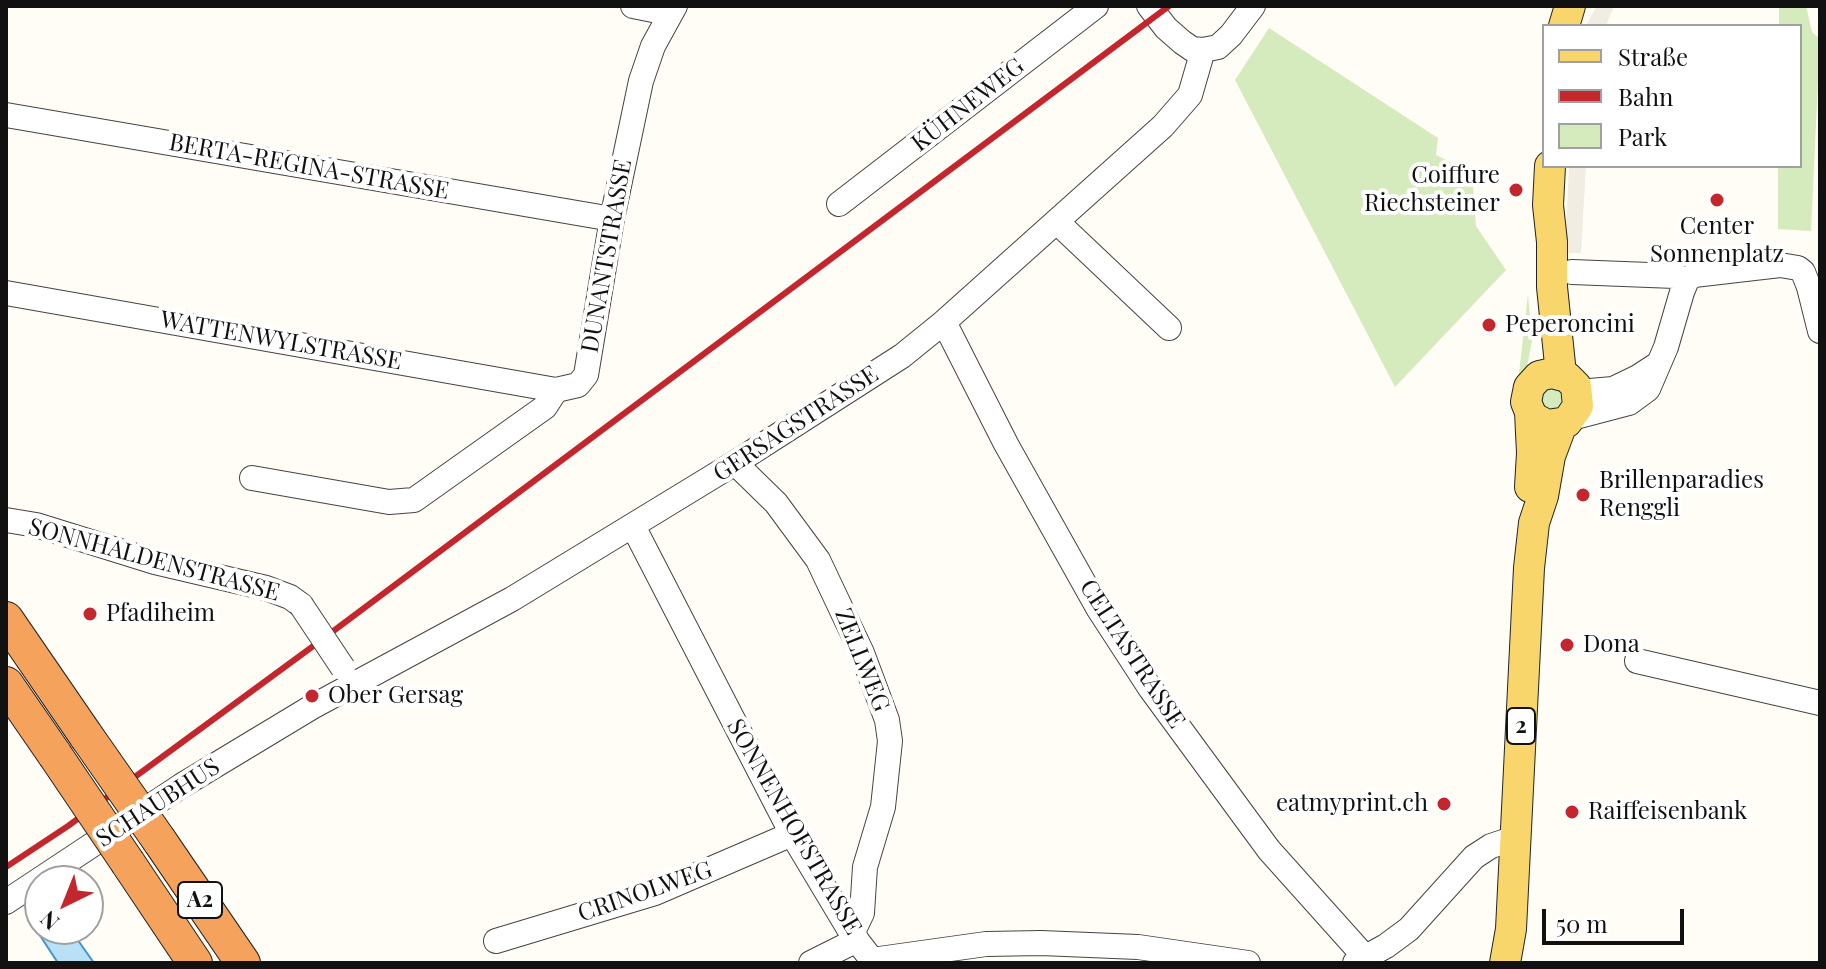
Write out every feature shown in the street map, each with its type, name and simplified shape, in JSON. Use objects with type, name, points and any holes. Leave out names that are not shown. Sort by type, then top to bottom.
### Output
[{"type":"highway","name":"A2","points":[[6,619],[243,962]]},
{"type":"highway","name":"A2","points":[[6,684],[195,963]]},
{"type":"main road","name":"2","points":[[1534,523],[1543,496],[1562,397],[1548,205],[1550,168]]},
{"type":"main road","name":"2","points":[[1505,963],[1511,929],[1534,523],[1530,494],[1530,412],[1540,423],[1562,397]]},
{"type":"main road","name":"2","points":[[1511,929],[1515,963]]},
{"type":"street","points":[[633,6],[653,10],[674,7]]},
{"type":"street","name":"KÜHNEWEG","points":[[839,204],[1096,6]]},
{"type":"street","points":[[1149,6],[1182,42],[1192,49],[1203,50],[1218,47],[1253,6]]},
{"type":"street","name":"DUNANTSTRASSE","points":[[252,478],[389,502],[414,500],[545,407],[556,390],[578,385],[586,375],[612,219],[641,81],[653,46],[674,7]]},
{"type":"street","name":"GERSAGSTRASSE","points":[[312,707],[349,676],[512,599],[878,372],[944,322],[1163,126],[1190,95],[1203,50]]},
{"type":"street","name":"BERTA-REGINA-STRASSE","points":[[6,115],[612,219]]},
{"type":"street","points":[[1057,222],[1169,328]]},
{"type":"street","points":[[1572,272],[1675,276],[1687,280],[1705,273],[1780,265],[1798,268],[1809,287],[1820,331]]},
{"type":"street","points":[[1562,397],[1629,403],[1648,389],[1687,280]]},
{"type":"street","name":"WATTENWYLSTRASSE","points":[[6,293],[556,390]]},
{"type":"street","name":"CELTASTRASSE","points":[[944,322],[1006,444],[1098,608],[1150,688],[1269,850],[1360,960]]},
{"type":"street","name":"ZELLWEG","points":[[735,463],[776,503],[818,560],[862,653],[887,720],[890,741],[883,807],[865,867],[862,913],[855,937]]},
{"type":"street","name":"SONNHALDENSTRASSE","points":[[8,517],[155,562],[266,588],[290,597],[301,605],[349,676]]},
{"type":"street","name":"SONNENHOFSTRASSE","points":[[633,526],[792,834],[870,962],[986,944],[1041,943],[1138,947],[1248,963]]},
{"type":"street","points":[[1637,661],[1820,703]]},
{"type":"street","name":"SCHAUBHUS","points":[[6,902],[181,786],[312,707]]},
{"type":"street","name":"CRINOLWEG","points":[[496,941],[655,893],[792,834]]},
{"type":"street","points":[[1360,960],[1409,929],[1474,857],[1491,846],[1515,838]]},
{"type":"street","points":[[811,963],[855,937]]},
{"type":"green space","points":[[1779,6],[1806,6],[1812,32],[1820,39],[1811,231],[1778,229],[1778,168],[1802,168],[1802,24],[1779,24]]},
{"type":"green space","points":[[1269,28],[1438,138],[1436,155],[1472,173],[1476,226],[1506,270],[1395,387],[1235,80]]},
{"type":"green space","points":[[1528,294],[1532,341],[1527,367],[1518,382]]},
{"type":"green space","points":[[1547,387],[1560,390],[1565,397],[1559,413],[1540,410],[1540,392]]},
{"type":"shaded area","points":[[1597,6],[1614,6],[1607,24],[1587,24]]},
{"type":"shaded area","points":[[1569,168],[1586,168],[1581,253],[1565,253]]},
{"type":"water","points":[[46,945],[81,945],[94,963],[58,963]]},
{"type":"railway","points":[[6,867],[68,826],[316,644],[1169,6]]},
{"type":"place","name":"Coiffure Riechsteiner","points":[[1516,190]]},
{"type":"place","name":"Center Sonnenplatz","points":[[1717,200]]},
{"type":"place","name":"Peperoncini","points":[[1489,325]]},
{"type":"place","name":"Brillenparadies Renggli","points":[[1583,495]]},
{"type":"place","name":"Pfadiheim","points":[[90,614]]},
{"type":"place","name":"Dona","points":[[1567,645]]},
{"type":"place","name":"Ober Gersag","points":[[312,696]]},
{"type":"place","name":"eatmyprint.ch","points":[[1444,804]]},
{"type":"place","name":"Raiffeisenbank","points":[[1572,812]]}]
